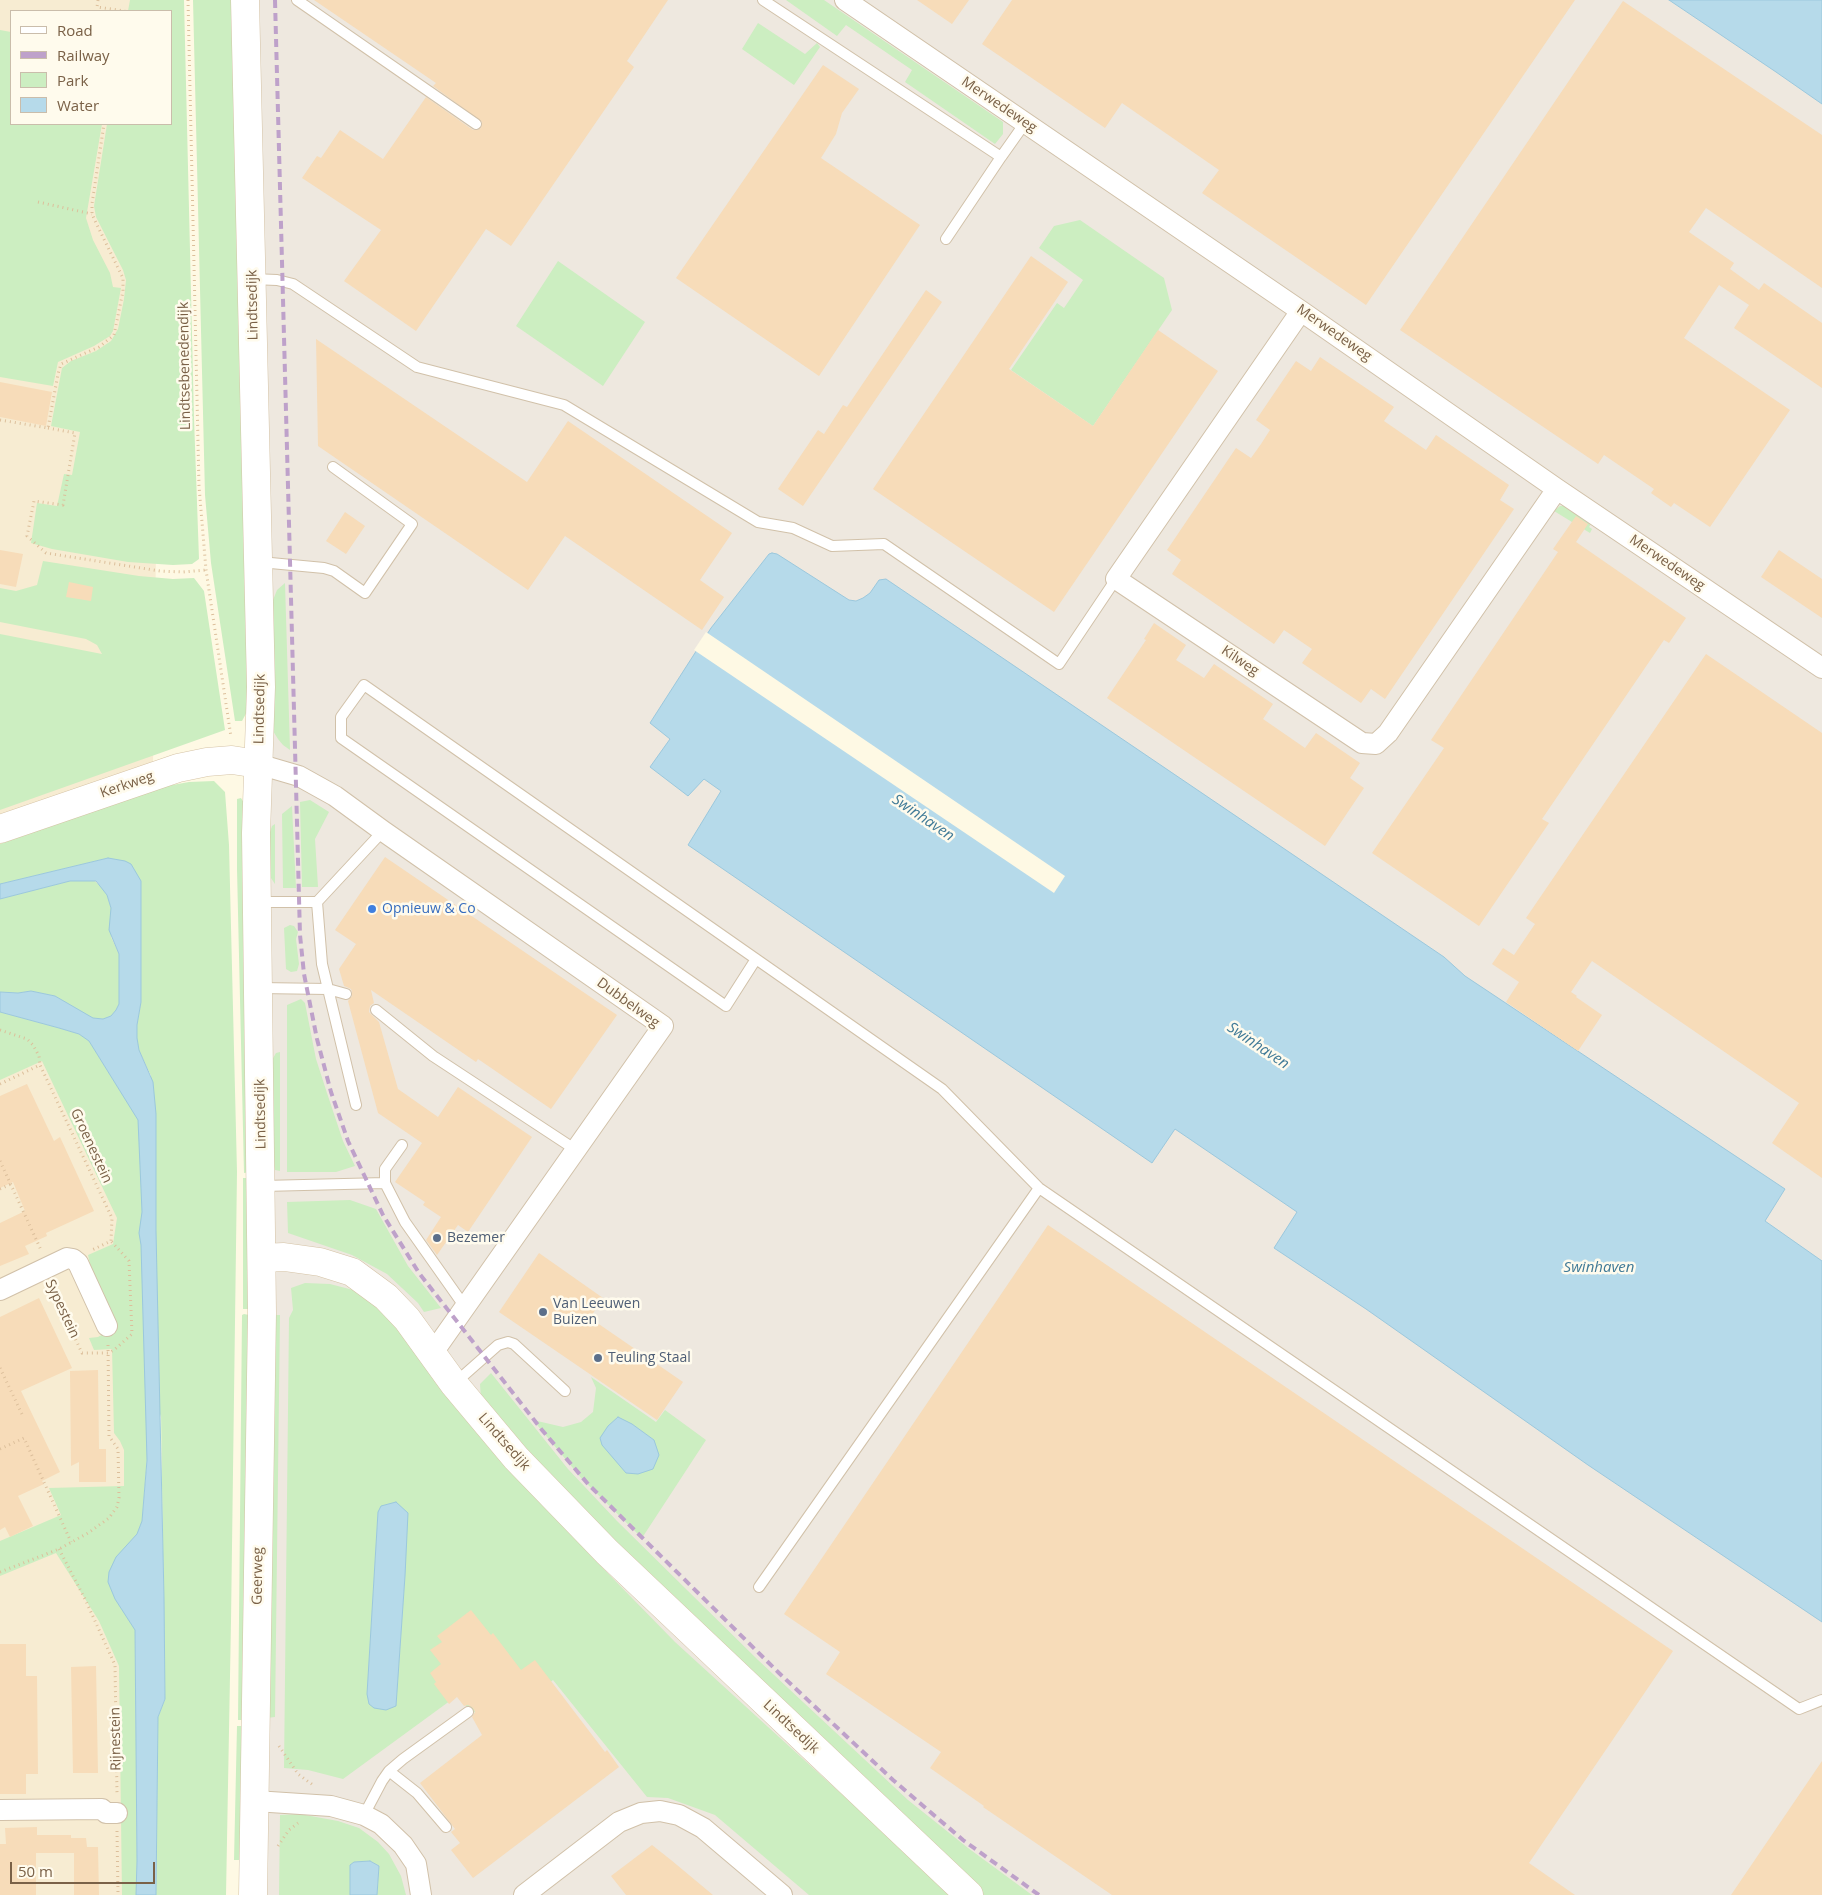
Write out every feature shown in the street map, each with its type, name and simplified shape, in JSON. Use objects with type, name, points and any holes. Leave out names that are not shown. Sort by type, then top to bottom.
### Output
[{"type":"main road","name":"Lindtsedijk","points":[[246,0],[261,686],[258,764],[257,902],[262,1258],[284,1258],[320,1262],[352,1272],[386,1298],[400,1312],[454,1384],[516,1458],[607,1552],[969,1895]]},
{"type":"main road","name":"Kerkweg","points":[[0,829],[178,768],[206,762],[232,760],[258,764]]},
{"type":"main road","name":"Geerweg","points":[[253,1895],[262,1258]]},
{"type":"street","name":"Merwedeweg","points":[[845,0],[1822,668]]},
{"type":"street","points":[[1116,579],[1301,311]]},
{"type":"street","name":"Kilweg","points":[[1116,579],[1362,742],[1376,744],[1388,733],[1557,488]]},
{"type":"street","name":"Dubbelweg","points":[[258,764],[300,776],[335,796],[663,1026],[432,1354]]},
{"type":"street","name":"Sypestein","points":[[0,1290],[67,1258],[73,1259],[78,1263]]},
{"type":"street","points":[[78,1263],[107,1326]]},
{"type":"street","points":[[255,1801],[331,1806],[364,1815],[381,1824],[403,1844],[416,1864],[421,1895]]},
{"type":"street","points":[[0,1810],[110,1811]]},
{"type":"street","points":[[524,1895],[618,1822],[641,1813],[660,1811],[679,1815],[703,1828],[782,1895]]},
{"type":"lane","points":[[297,0],[476,124]]},
{"type":"lane","points":[[763,0],[1001,157]]},
{"type":"lane","points":[[946,239],[1025,123]]},
{"type":"lane","points":[[252,279],[277,280],[293,284],[417,367],[564,405],[758,522],[793,528],[832,546],[884,544],[1059,664],[1116,579]]},
{"type":"lane","points":[[259,562],[324,568],[334,571],[365,593],[412,524],[333,467]]},
{"type":"lane","points":[[756,959],[726,1006],[341,738],[341,717],[364,685],[756,959],[942,1090],[1039,1188],[1799,1709],[1822,1700]]},
{"type":"lane","points":[[257,902],[317,902],[383,831]]},
{"type":"lane","points":[[317,902],[322,964],[356,1105]]},
{"type":"lane","points":[[258,988],[328,990],[346,994]]},
{"type":"lane","points":[[376,1010],[433,1056],[576,1150]]},
{"type":"lane","points":[[402,1145],[385,1169],[385,1183],[405,1222],[465,1308]]},
{"type":"lane","points":[[262,1186],[385,1183]]},
{"type":"lane","points":[[759,1587],[1039,1188]]},
{"type":"lane","points":[[454,1384],[498,1345],[508,1342],[514,1344],[565,1391]]},
{"type":"lane","points":[[364,1815],[389,1771],[468,1712]]},
{"type":"lane","points":[[389,1771],[417,1793],[446,1827]]},
{"type":"path","points":[[98,0],[97,7],[117,10]]},
{"type":"path","name":"Lindtsebenedendijk","points":[[188,0],[199,486],[206,570],[231,729]]},
{"type":"path","points":[[48,428],[61,364],[108,341],[114,335],[123,291],[123,278],[92,214],[94,187],[104,125]]},
{"type":"path","points":[[38,202],[92,214]]},
{"type":"path","points":[[0,420],[75,433],[63,505],[34,501],[27,536],[46,553],[160,571],[206,570]]},
{"type":"path","name":"Groenestein","points":[[0,1030],[27,1039],[39,1056],[40,1065],[112,1218],[111,1241]]},
{"type":"path","points":[[0,1084],[40,1065]]},
{"type":"path","points":[[0,1161],[46,1268]]},
{"type":"path","points":[[0,1190],[10,1184]]},
{"type":"path","points":[[78,1263],[84,1254],[111,1241],[129,1261],[132,1334],[108,1353]]},
{"type":"path","name":"Sypestein","points":[[46,1268],[82,1353],[108,1353]]},
{"type":"path","points":[[0,1572],[72,1542],[101,1524],[114,1512],[119,1504],[118,1449],[109,1436],[107,1326]]},
{"type":"path","points":[[0,1368],[22,1414]]},
{"type":"path","points":[[0,1449],[24,1438],[72,1542]]},
{"type":"path","name":"Rijnestein","points":[[59,1549],[85,1599],[115,1665],[110,1811],[118,1895]]},
{"type":"path","points":[[279,1746],[298,1774],[315,1787]]},
{"type":"shaded area","points":[[0,0],[164,0],[164,10],[10,10],[10,125],[162,125],[144,1404],[142,1895],[0,1895]]},
{"type":"shaded area","points":[[252,0],[1822,0],[1822,1895],[247,1895]]},
{"type":"green space","points":[[130,0],[184,0],[199,559],[192,564],[173,565],[128,562],[52,549],[31,543],[37,503],[57,506],[64,474],[72,475],[80,432],[51,426],[62,368],[71,361],[96,351],[111,341],[118,329],[124,299],[126,280],[123,270],[96,217],[94,206],[107,125],[172,125],[172,10],[128,10]]},
{"type":"green space","points":[[193,0],[235,0],[249,708],[242,721],[235,721],[211,563],[205,495]]},
{"type":"green space","points":[[786,0],[824,0],[1003,122],[1003,134],[995,144],[905,82],[912,70],[846,25],[837,36]]},
{"type":"green space","points":[[758,23],[805,54],[817,43],[820,47],[794,85],[742,49]]},
{"type":"green space","points":[[0,30],[10,32],[10,125],[102,125],[86,218],[93,240],[110,273],[113,287],[121,288],[113,331],[110,336],[94,346],[58,362],[53,386],[0,377]]},
{"type":"green space","points":[[1080,220],[1164,278],[1172,310],[1093,426],[1011,370],[1057,303],[1064,308],[1083,280],[1039,248],[1054,226]]},
{"type":"green space","points":[[558,261],[645,322],[603,386],[516,326]]},
{"type":"green space","points":[[1560,506],[1564,506],[1591,524],[1589,527],[1592,529],[1590,533],[1554,511]]},
{"type":"green space","points":[[43,561],[139,576],[173,579],[194,578],[204,591],[225,730],[0,810],[0,634],[102,654],[97,645],[86,639],[0,622],[0,588],[16,591],[37,585]]},
{"type":"green space","points":[[285,583],[290,750],[278,739],[273,731],[271,721],[271,605],[277,590]]},
{"type":"green space","points":[[214,781],[225,792],[229,845],[237,1172],[226,1895],[156,1895],[158,1717],[165,1699],[161,1414],[147,1460],[142,1521],[137,1534],[130,1542],[126,1615],[135,1630],[137,1861],[136,1895],[122,1895],[119,1666],[99,1621],[56,1553],[0,1576],[0,1541],[61,1515],[49,1488],[124,1486],[124,1450],[114,1433],[112,1349],[94,1350],[89,1338],[98,1337],[115,1327],[92,1274],[88,1255],[113,1244],[117,1218],[42,1061],[0,1080],[0,1012],[79,1034],[89,1041],[120,1091],[151,1076],[139,1050],[137,1038],[141,1002],[141,881],[108,858],[0,884],[0,844],[167,786],[189,782]]},
{"type":"green space","points":[[241,798],[244,803],[251,1172],[244,1173],[237,869],[237,799]]},
{"type":"green space","points":[[310,800],[329,812],[315,839],[318,887],[302,887],[300,802]]},
{"type":"green space","points":[[292,806],[296,888],[283,888],[282,814]]},
{"type":"green space","points":[[275,824],[275,884],[269,875],[269,835],[272,826]]},
{"type":"green space","points":[[93,880],[102,887],[111,908],[111,937],[119,954],[119,1004],[116,1010],[111,1016],[103,1019],[92,1018],[55,996],[31,991],[18,993],[0,992],[0,899],[70,881]]},
{"type":"green space","points":[[290,925],[294,926],[298,932],[296,939],[299,964],[297,971],[291,972],[286,969],[284,928]]},
{"type":"green space","points":[[301,999],[305,1003],[316,1059],[343,1141],[355,1166],[336,1172],[287,1172],[287,1005]]},
{"type":"green space","points":[[280,1052],[280,1171],[275,1170],[274,1166],[272,1060],[276,1053]]},
{"type":"green space","points":[[243,1178],[250,1178],[252,1309],[243,1309]]},
{"type":"green space","points":[[350,1200],[376,1209],[408,1266],[441,1308],[424,1312],[418,1303],[387,1274],[352,1255],[288,1233],[287,1202]]},
{"type":"green space","points":[[305,1283],[330,1284],[361,1292],[405,1324],[532,1490],[591,1556],[675,1642],[952,1895],[809,1895],[715,1815],[668,1798],[647,1797],[553,1680],[538,1692],[525,1676],[472,1714],[458,1695],[343,1779],[308,1770],[284,1768],[289,1318],[293,1310],[291,1288]],"holes":[[[378,1512],[405,1576],[396,1705],[367,1694]]]},
{"type":"green space","points":[[242,1315],[249,1315],[245,1720],[238,1720]]},
{"type":"green space","points":[[272,1315],[280,1315],[275,1717],[267,1718]]},
{"type":"green space","points":[[491,1373],[568,1469],[617,1521],[758,1660],[908,1800],[968,1848],[1032,1895],[984,1895],[538,1470],[481,1399],[480,1384]]},
{"type":"green space","points":[[591,1377],[656,1422],[665,1410],[706,1440],[642,1538],[582,1479],[533,1420],[563,1427],[581,1422],[593,1412],[596,1388]],"holes":[[[632,1424],[654,1440],[600,1438]]]},
{"type":"green space","points":[[237,1726],[245,1726],[244,1860],[234,1860]]},
{"type":"green space","points":[[300,1814],[338,1821],[359,1828],[378,1842],[389,1854],[401,1876],[406,1895],[377,1895],[379,1866],[370,1861],[354,1862],[350,1865],[350,1895],[279,1895],[280,1815]]},
{"type":"water","points":[[1669,0],[1822,0],[1822,104],[1776,72]]},
{"type":"water","name":"Swinhaven","points":[[769,554],[777,554],[849,600],[856,601],[863,598],[870,593],[879,580],[886,579],[1444,957],[1465,976],[1785,1189],[1765,1221],[1822,1261],[1822,1622],[1588,1465],[1366,1309],[1274,1248],[1297,1212],[1175,1129],[1152,1163],[688,845],[721,791],[704,779],[688,796],[650,767],[670,739],[650,723],[711,628]]},
{"type":"water","points":[[108,858],[131,864],[141,881],[141,1002],[137,1038],[139,1050],[153,1082],[156,1114],[156,1231],[165,1699],[158,1717],[156,1895],[136,1895],[135,1630],[115,1599],[108,1582],[109,1572],[116,1557],[137,1534],[142,1521],[147,1460],[141,1245],[139,1233],[142,1212],[138,1120],[89,1041],[79,1034],[0,1012],[0,992],[18,993],[31,991],[55,996],[93,1018],[103,1019],[111,1016],[116,1010],[119,1004],[119,954],[109,930],[111,908],[107,895],[96,881],[70,881],[0,899],[0,884]]},
{"type":"water","points":[[618,1417],[632,1424],[654,1440],[659,1455],[653,1469],[638,1474],[626,1473],[602,1445],[600,1438],[608,1426]]},
{"type":"water","points":[[396,1502],[408,1513],[405,1576],[396,1706],[386,1710],[374,1708],[369,1704],[367,1694],[378,1512],[381,1506]]},
{"type":"water","points":[[370,1861],[379,1866],[377,1895],[350,1895],[350,1865],[354,1862]]},
{"type":"pier","points":[[706,632],[1065,876],[1054,893],[694,650]]},
{"type":"building","points":[[314,0],[668,0],[627,61],[634,67],[511,246],[486,229],[416,331],[344,281],[381,230],[302,178],[317,156],[321,158],[340,130],[383,159],[426,97],[473,130],[481,128],[482,122],[433,86],[436,83]]},
{"type":"building","points":[[917,0],[969,0],[952,24]]},
{"type":"building","points":[[1012,0],[1575,0],[1366,305],[1202,193],[1219,170],[1122,103],[1105,128],[982,44]]},
{"type":"building","points":[[1623,1],[1822,135],[1822,288],[1706,208],[1689,232],[1734,263],[1730,269],[1759,290],[1764,283],[1822,323],[1822,388],[1734,328],[1749,305],[1719,285],[1684,338],[1790,410],[1710,527],[1674,503],[1671,507],[1651,493],[1654,489],[1604,455],[1598,464],[1400,330]]},
{"type":"building","points":[[823,65],[859,89],[842,113],[836,134],[821,158],[920,225],[819,376],[676,278]]},
{"type":"building","points":[[1031,256],[1068,282],[1009,369],[1093,426],[1158,330],[1218,371],[1054,612],[873,489]]},
{"type":"building","points":[[926,290],[942,302],[803,506],[778,489],[818,430],[824,434],[843,405],[847,407]]},
{"type":"building","points":[[316,339],[527,482],[568,421],[732,533],[700,580],[724,597],[702,630],[565,536],[528,590],[318,446]]},
{"type":"building","points":[[1320,357],[1394,407],[1384,421],[1426,450],[1436,435],[1509,485],[1500,500],[1514,509],[1385,699],[1371,689],[1361,703],[1302,663],[1312,649],[1284,630],[1274,644],[1172,574],[1181,560],[1167,550],[1236,448],[1251,458],[1261,444],[1270,430],[1256,420],[1296,361],[1311,371]]},
{"type":"building","points":[[0,382],[52,392],[46,426],[0,417]]},
{"type":"building","points":[[345,512],[365,526],[346,554],[326,541]]},
{"type":"building","points":[[1576,516],[1588,524],[1576,542],[1686,618],[1669,643],[1664,640],[1542,819],[1549,823],[1479,926],[1372,853],[1444,748],[1431,740],[1558,552],[1553,549]]},
{"type":"building","points":[[0,550],[23,554],[16,587],[0,584]]},
{"type":"building","points":[[1779,550],[1822,579],[1822,618],[1761,577]]},
{"type":"building","points":[[69,582],[93,587],[91,601],[66,597]]},
{"type":"building","points":[[1154,623],[1186,645],[1176,660],[1204,678],[1214,664],[1273,704],[1263,719],[1305,748],[1316,733],[1360,763],[1350,778],[1364,788],[1325,846],[1107,698],[1146,640],[1144,639]]},
{"type":"building","points":[[1706,654],[1822,733],[1822,1178],[1772,1143],[1799,1103],[1592,961],[1571,992],[1602,1015],[1578,1051],[1506,1002],[1519,982],[1492,964],[1503,948],[1514,955],[1535,924],[1526,918]]},
{"type":"building","points":[[385,857],[617,1015],[551,1109],[478,1059],[476,1062],[371,990],[374,1003],[370,1006],[369,1012],[379,1022],[398,1089],[438,1117],[458,1087],[532,1137],[468,1232],[458,1225],[437,1255],[426,1240],[441,1217],[423,1205],[425,1202],[395,1182],[422,1143],[378,1113],[348,1001],[352,996],[352,992],[351,989],[344,986],[339,969],[356,944],[335,930]]},
{"type":"building","points":[[27,1084],[54,1141],[60,1137],[94,1211],[46,1233],[47,1236],[25,1246],[29,1254],[0,1266],[0,1223],[25,1211],[13,1182],[0,1188],[0,1096]]},
{"type":"building","points":[[1048,1225],[1673,1651],[1529,1863],[1575,1895],[1112,1895],[983,1807],[930,1768],[941,1752],[826,1674],[840,1652],[784,1614]]},
{"type":"building","points":[[539,1253],[603,1298],[590,1318],[683,1382],[657,1420],[499,1312]]},
{"type":"building","points":[[39,1298],[72,1368],[21,1391],[60,1472],[42,1481],[44,1484],[18,1496],[33,1526],[10,1537],[5,1527],[0,1530],[0,1317]]},
{"type":"building","points":[[98,1370],[99,1449],[106,1449],[106,1482],[79,1482],[79,1462],[71,1466],[70,1371]]},
{"type":"building","points":[[471,1610],[491,1635],[493,1633],[521,1670],[535,1660],[605,1752],[607,1750],[619,1767],[473,1878],[451,1850],[460,1843],[451,1832],[455,1829],[420,1783],[482,1735],[472,1717],[475,1712],[473,1708],[468,1705],[464,1706],[457,1697],[449,1704],[434,1684],[436,1682],[430,1673],[441,1664],[430,1650],[442,1642],[437,1636]]},
{"type":"building","points":[[0,1644],[26,1644],[26,1676],[37,1676],[38,1774],[26,1774],[26,1794],[0,1794]]},
{"type":"building","points":[[96,1666],[98,1773],[73,1773],[71,1667]]},
{"type":"building","points":[[1822,1761],[1822,1895],[1731,1895]]},
{"type":"building","points":[[37,1827],[37,1835],[71,1835],[71,1838],[86,1838],[87,1847],[98,1847],[99,1895],[74,1895],[74,1853],[36,1853],[36,1895],[0,1895],[0,1844],[6,1844],[5,1828]]},
{"type":"building","points":[[652,1845],[713,1895],[626,1895],[611,1876]]},
{"type":"railway","points":[[275,0],[300,935],[304,974],[317,1039],[331,1092],[348,1141],[383,1215],[419,1273],[542,1430],[588,1484],[779,1673],[893,1780],[963,1840],[1039,1895]]},
{"type":"place","name":"Opnieuw & Co","points":[[372,909]]},
{"type":"place","name":"Bezemer","points":[[437,1238]]},
{"type":"place","name":"Van Leeuwen Buizen","points":[[543,1312]]},
{"type":"place","name":"Teuling Staal","points":[[598,1358]]}]
